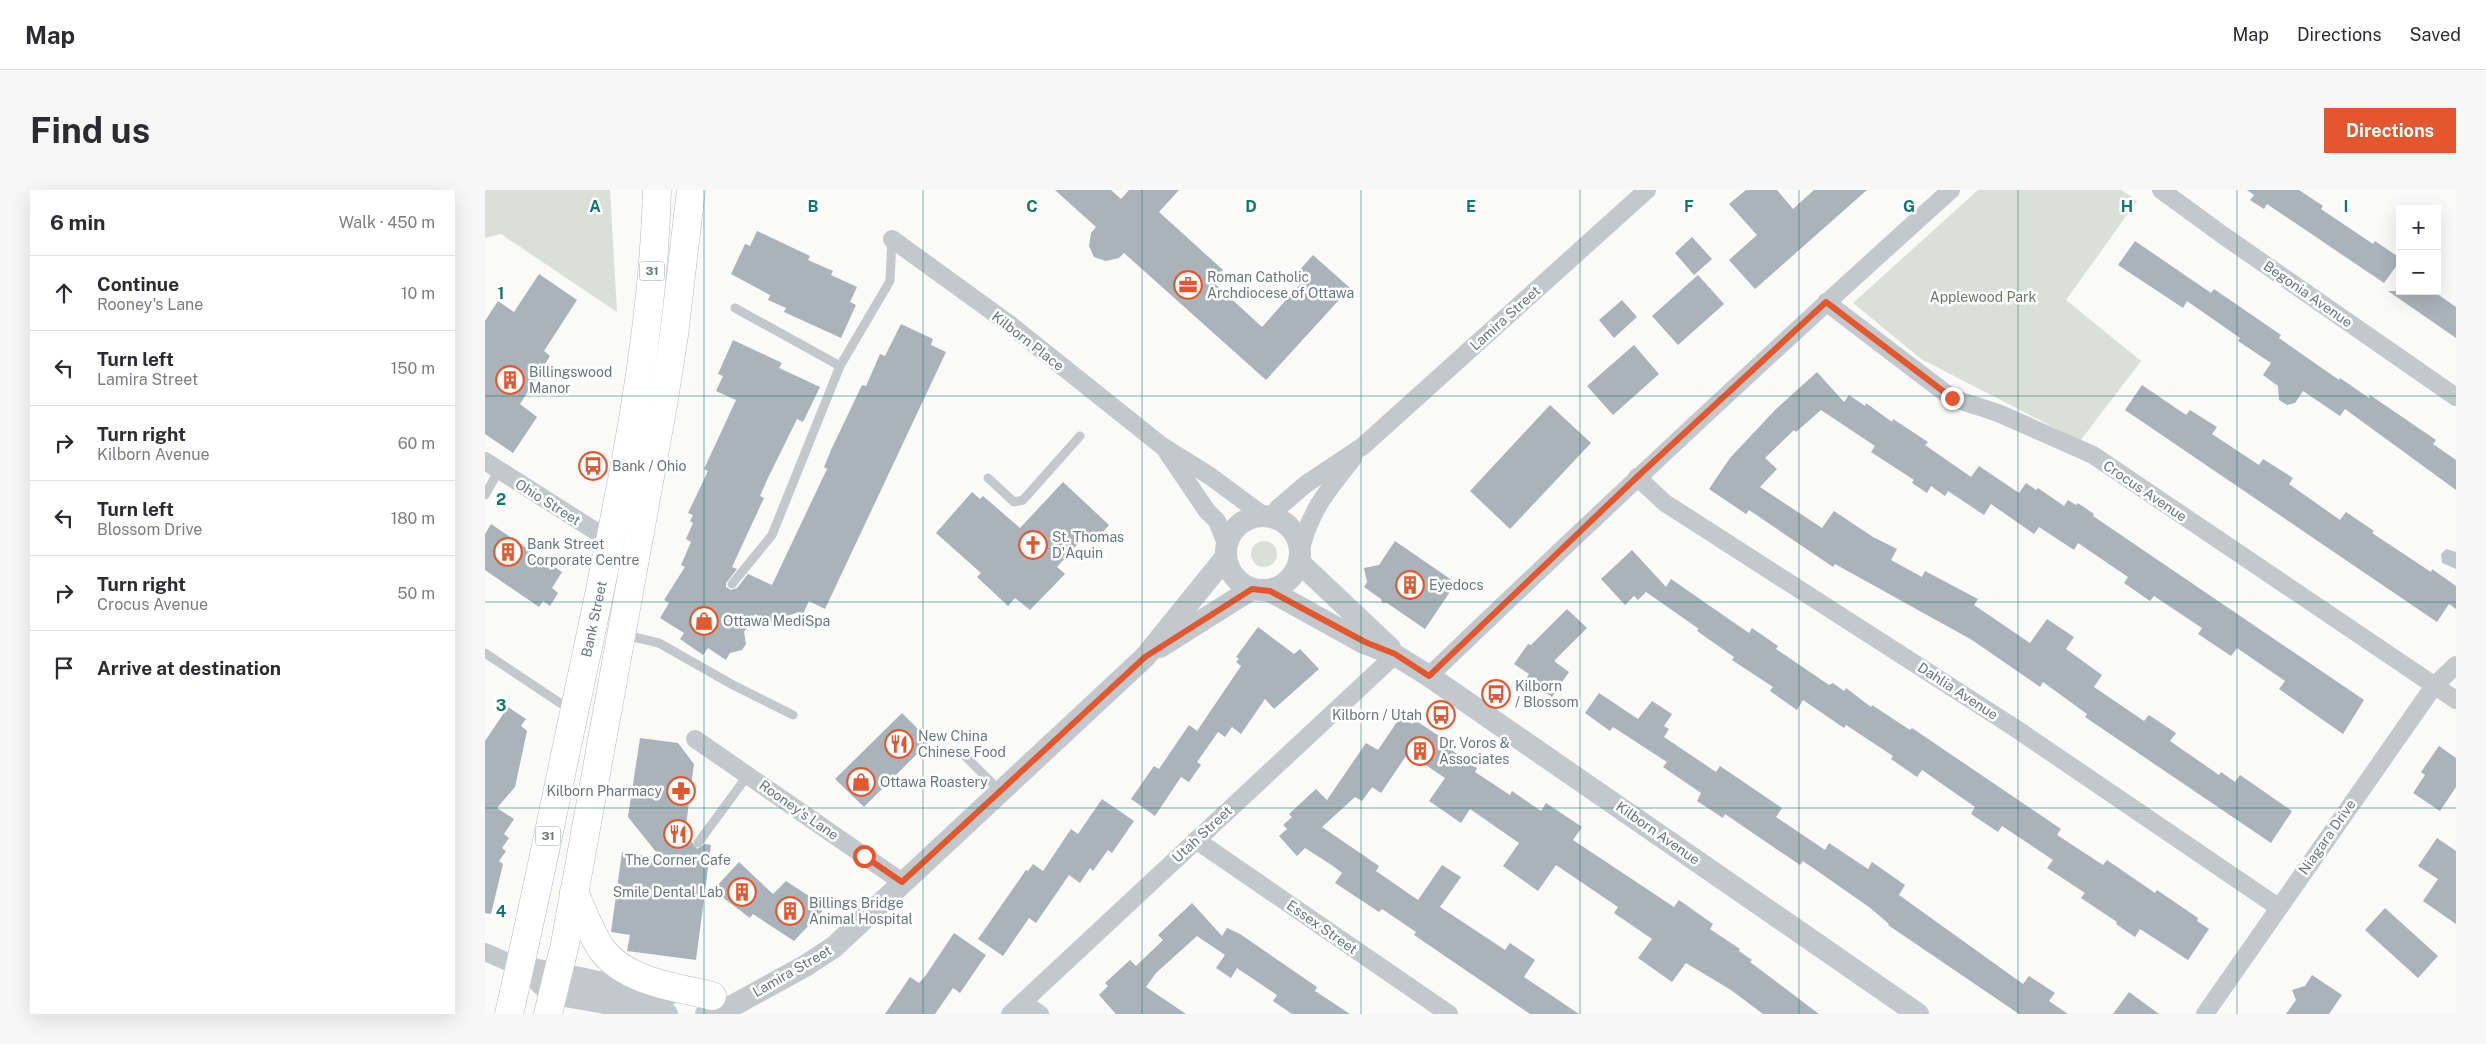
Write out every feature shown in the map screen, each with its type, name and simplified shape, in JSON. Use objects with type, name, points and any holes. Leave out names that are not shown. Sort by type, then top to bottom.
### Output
[{"type":"main road","name":"Bank Street","points":[[509,1014],[611,541],[643,343],[651,278],[657,190]]},
{"type":"main road","name":"31","points":[[553,993],[623,635],[674,335],[691,190]]},
{"type":"main road","points":[[574,892],[596,939],[611,960],[639,976],[709,1005]]},
{"type":"street","name":"Lamira Street","points":[[1268,516],[1306,484],[1363,446],[1647,190]]},
{"type":"street","points":[[1429,676],[1637,477],[1826,302],[1951,190]]},
{"type":"street","name":"Begonia Avenue","points":[[2161,190],[2224,236],[2456,396]]},
{"type":"street","name":"Kilborn Place","points":[[892,239],[1008,323],[1162,446],[1268,516]]},
{"type":"street","name":"Crocus Avenue","points":[[1826,302],[1952,398],[1998,413],[2093,455],[2456,700]]},
{"type":"street","name":"Kilborn Place","points":[[1162,446],[1207,511],[1217,521],[1226,552]]},
{"type":"street","name":"Lamira Street","points":[[1300,556],[1308,522],[1320,501],[1363,446]]},
{"type":"street","name":"Ohio Street","points":[[492,466],[611,541]]},
{"type":"street","name":"Dahlia Avenue","points":[[1637,477],[1665,503],[2015,728],[2278,907]]},
{"type":"street","points":[[1268,516],[1286,523],[1296,534],[1300,556],[1294,576],[1283,586],[1261,590],[1234,577],[1229,568],[1226,552],[1231,534],[1240,524],[1251,518],[1268,516]]},
{"type":"street","name":"Lamira Street","points":[[553,993],[633,990],[669,995],[709,1005],[746,997],[805,966],[834,947],[1145,657],[1226,552]]},
{"type":"street","name":"Kilborn Avenue","points":[[1300,556],[1395,654]]},
{"type":"street","name":"Lamira Street","points":[[1145,657],[1261,590]]},
{"type":"street","name":"Kilborn Avenue","points":[[1261,590],[1365,642],[1395,654],[1918,1014]]},
{"type":"street","name":"Utah Street","points":[[1017,1008],[1395,654]]},
{"type":"street","name":"Niagara Drive","points":[[2205,1014],[2434,686],[2456,665]]},
{"type":"street","name":"Rooney's Lane","points":[[695,738],[902,882]]},
{"type":"street","name":"Essex Street","points":[[1196,840],[1449,1014]]},
{"type":"street","points":[[485,952],[519,967]]},
{"type":"street","name":"Lamira Street","points":[[519,967],[553,993],[667,1014]]},
{"type":"street","points":[[1017,1008],[1040,1014]]},
{"type":"lane","points":[[732,584],[772,535],[840,366],[891,281],[892,239]]},
{"type":"lane","points":[[735,308],[840,366]]},
{"type":"lane","points":[[988,478],[1014,502],[1023,500],[1080,436]]},
{"type":"lane","points":[[485,495],[492,466]]},
{"type":"lane","points":[[623,635],[659,643],[733,686],[793,715]]},
{"type":"lane","points":[[485,653],[574,713]]},
{"type":"lane","points":[[963,754],[1000,791]]},
{"type":"lane","points":[[698,843],[748,775]]},
{"type":"green space","points":[[485,190],[610,190],[617,312],[501,234],[485,238]]},
{"type":"green space","name":"Applewood Park","points":[[1978,190],[2122,190],[2137,201],[2066,300],[2141,361],[2080,441],[1921,359],[1853,303]]},
{"type":"green space","points":[[1264,541],[1273,545],[1277,554],[1273,563],[1264,567],[1255,563],[1251,554],[1255,545]]},
{"type":"shaded area","points":[[2446,549],[2456,552],[2456,569],[2442,563],[2441,554]]},
{"type":"building","name":"Roman Catholic Archdiocese of Ottawa","points":[[1055,190],[1111,190],[1121,199],[1129,190],[1179,190],[1159,212],[1223,270],[1213,282],[1262,327],[1302,282],[1295,275],[1313,255],[1350,288],[1266,380],[1124,253],[1119,258],[1106,261],[1094,257],[1089,246],[1091,233],[1096,227]]},
{"type":"building","points":[[1746,190],[1777,190],[1793,209],[1814,190],[1867,190],[1755,289],[1729,260],[1757,235],[1729,204]]},
{"type":"building","points":[[2247,190],[2299,190],[2323,206],[2321,209],[2373,244],[2375,241],[2396,255],[2396,266],[2384,283],[2267,204],[2264,209],[2250,200],[2254,195]]},
{"type":"building","points":[[757,231],[810,256],[808,260],[833,271],[831,275],[857,287],[850,302],[856,305],[841,338],[784,312],[786,308],[768,300],[770,295],[731,274],[745,244],[750,246]]},
{"type":"building","points":[[1692,237],[1712,259],[1694,275],[1675,253]]},
{"type":"building","points":[[2135,241],[2211,293],[2214,289],[2281,335],[2279,338],[2339,380],[2340,378],[2369,398],[2370,395],[2436,440],[2433,444],[2456,460],[2456,490],[2345,409],[2340,416],[2303,391],[2295,403],[2287,405],[2279,400],[2278,386],[2263,375],[2271,363],[2238,341],[2240,338],[2187,301],[2183,308],[2118,265]]},
{"type":"building","name":"Billingswood Manor","points":[[539,274],[577,300],[544,351],[550,356],[520,404],[537,417],[513,453],[485,434],[485,321],[498,301],[514,312]]},
{"type":"building","points":[[1698,275],[1724,304],[1678,345],[1652,316]]},
{"type":"building","points":[[2388,291],[2396,291],[2396,295],[2439,295],[2456,307],[2456,338]]},
{"type":"building","points":[[1622,300],[1637,317],[1614,338],[1599,320]]},
{"type":"building","points":[[901,324],[933,339],[931,345],[946,352],[825,609],[809,601],[803,614],[799,612],[787,616],[781,627],[755,614],[744,632],[746,644],[742,650],[730,653],[726,660],[708,648],[703,655],[680,639],[684,633],[660,618],[669,603],[664,600],[685,567],[681,565],[691,542],[686,539],[693,523],[690,521],[693,515],[688,513],[708,471],[704,469],[736,400],[716,391],[723,376],[718,374],[733,340],[782,363],[779,368],[820,387],[803,422],[797,419],[767,480],[760,496],[764,498],[732,567],[737,569],[726,583],[726,587],[731,590],[737,588],[748,574],[772,585],[827,469],[824,467],[831,450],[862,385],[866,386],[880,354],[885,356]]},
{"type":"building","points":[[1634,345],[1659,374],[1613,415],[1587,386]]},
{"type":"building","points":[[1817,372],[1844,402],[1849,395],[1865,406],[1866,403],[1892,422],[1893,419],[1928,442],[1925,445],[1971,477],[1979,466],[2019,493],[2026,483],[2036,490],[2038,488],[2064,506],[2068,500],[2076,505],[2078,503],[2094,514],[2093,516],[2364,700],[2343,734],[2279,689],[2285,681],[2237,648],[2231,656],[2198,634],[2202,628],[2154,596],[2150,601],[2124,583],[2128,577],[2078,543],[2074,550],[2039,527],[2034,534],[1991,504],[1984,515],[1948,491],[1945,496],[1931,486],[1927,493],[1912,483],[1914,480],[1871,452],[1875,446],[1821,410],[1796,432],[1794,430],[1765,458],[1777,469],[1760,487],[1822,528],[1834,511],[1873,537],[1897,549],[1891,560],[1922,577],[1925,571],[1978,599],[1974,605],[2030,643],[2047,619],[2074,637],[2066,649],[2102,675],[2094,687],[2144,721],[2149,715],[2176,733],[2170,741],[2219,775],[2221,772],[2235,782],[2240,775],[2292,811],[2271,843],[2085,717],[2087,714],[2043,682],[2040,687],[1972,640],[1835,564],[1833,567],[1749,510],[1746,514],[1709,489],[1730,458],[1776,409]]},
{"type":"building","points":[[2142,385],[2186,415],[2190,410],[2217,427],[2212,434],[2259,465],[2263,459],[2293,478],[2289,484],[2340,520],[2346,512],[2374,531],[2372,533],[2431,572],[2432,569],[2456,586],[2456,609],[2449,604],[2437,622],[2125,410]]},
{"type":"building","points":[[1550,405],[1591,443],[1510,529],[1470,491]]},
{"type":"building","name":"St. Thomas D'Aquin","points":[[1063,482],[1109,525],[1094,542],[1086,535],[1057,567],[1065,574],[1030,610],[1015,598],[1008,606],[977,577],[981,573],[936,533],[972,492],[980,499],[983,496],[1020,528]]},
{"type":"building","name":"Bank Street Corporate Centre","points":[[491,524],[562,572],[552,588],[558,593],[550,606],[543,601],[539,607],[485,570],[485,534]]},
{"type":"building","name":"Eyedocs","points":[[1395,541],[1456,583],[1425,629],[1387,603],[1382,603],[1381,599],[1364,587],[1367,582],[1364,568],[1379,565]]},
{"type":"building","points":[[1632,550],[1666,587],[1671,579],[1749,633],[1752,628],[1778,646],[1776,649],[1829,685],[1833,683],[1844,691],[1846,688],[1871,707],[1872,705],[1910,730],[1912,728],[2061,829],[2057,835],[2103,865],[2107,860],[2155,893],[2157,890],[2198,918],[2197,921],[2209,929],[2188,960],[2140,929],[2135,937],[2116,924],[2117,922],[2081,898],[2085,893],[2047,868],[2053,860],[2002,826],[1998,832],[1971,814],[1975,807],[1922,770],[1917,777],[1891,759],[1893,756],[1846,725],[1844,728],[1803,700],[1797,710],[1770,691],[1773,687],[1732,660],[1734,657],[1697,631],[1699,629],[1646,592],[1638,600],[1634,596],[1625,605],[1601,579]]},
{"type":"building","points":[[1567,609],[1587,628],[1554,661],[1569,672],[1552,697],[1526,679],[1529,674],[1514,664],[1528,644],[1531,645]]},
{"type":"building","points":[[1258,627],[1294,654],[1300,649],[1319,669],[1274,709],[1265,699],[1241,734],[1232,727],[1225,737],[1218,732],[1197,762],[1201,765],[1189,782],[1181,777],[1155,816],[1131,799],[1154,766],[1159,769],[1189,725],[1197,731],[1241,666],[1236,662],[1239,659],[1236,657]]},
{"type":"building","points":[[1599,693],[1638,719],[1652,701],[1672,714],[1664,726],[1669,729],[1664,737],[1716,772],[1720,766],[1782,808],[1776,817],[1825,850],[1829,843],[1868,869],[1872,862],[1905,885],[1899,895],[2023,984],[2029,976],[2055,993],[2049,1001],[2068,1014],[2019,1014],[1888,925],[1869,907],[1803,861],[1800,865],[1725,814],[1723,818],[1697,801],[1701,793],[1663,767],[1667,762],[1613,727],[1610,731],[1585,713]]},
{"type":"building","points":[[508,707],[526,719],[521,726],[527,731],[515,787],[497,808],[514,819],[504,834],[509,838],[502,848],[506,851],[499,861],[503,864],[491,914],[485,913],[485,741]]},
{"type":"building","points":[[902,713],[930,741],[864,807],[835,779]]},
{"type":"building","points":[[1401,716],[1412,724],[1415,720],[1442,738],[1440,742],[1477,768],[1475,772],[1510,795],[1512,791],[1541,811],[1546,803],[1582,827],[1573,840],[1674,907],[1679,900],[1713,924],[1710,929],[1740,949],[1739,951],[1752,960],[1750,962],[1819,1014],[1763,1014],[1731,990],[1686,963],[1672,982],[1638,958],[1652,939],[1614,913],[1618,907],[1556,865],[1538,891],[1503,866],[1519,843],[1470,809],[1461,823],[1429,801],[1445,778],[1408,753],[1381,793],[1372,787],[1362,801],[1355,797],[1322,827],[1379,866],[1376,871],[1418,900],[1442,865],[1461,877],[1440,907],[1505,950],[1510,943],[1535,960],[1524,977],[1579,1014],[1530,1014],[1414,935],[1416,932],[1382,909],[1379,912],[1335,883],[1342,873],[1333,866],[1305,848],[1297,856],[1279,836],[1287,829],[1283,825],[1292,817],[1289,814],[1316,789],[1327,800],[1366,743],[1378,750]]},
{"type":"building","points":[[640,738],[678,743],[694,764],[684,841],[692,842],[697,849],[705,844],[711,845],[696,960],[627,951],[630,935],[611,932],[622,852],[661,858],[628,817]]},
{"type":"building","points":[[2439,746],[2456,758],[2456,787],[2440,811],[2413,793],[2425,775],[2421,772]]},
{"type":"building","points":[[1102,799],[1134,821],[1112,853],[1108,850],[1093,871],[1090,868],[1080,883],[1069,875],[1036,923],[1029,918],[1003,956],[978,939],[1026,870],[1028,871],[1033,864],[1043,871],[1071,829],[1078,834]]},
{"type":"building","points":[[2437,838],[2456,851],[2456,924],[2423,901],[2438,879],[2418,866]]},
{"type":"building","points":[[739,862],[773,894],[786,881],[826,907],[794,941],[753,914],[750,918],[713,890]]},
{"type":"building","points":[[1192,903],[1222,936],[1227,928],[1240,934],[1317,987],[1315,991],[1350,1014],[1292,1014],[1273,1001],[1277,995],[1237,968],[1231,978],[1216,968],[1225,955],[1197,936],[1156,973],[1146,987],[1186,1014],[1116,1014],[1099,995],[1108,986],[1105,983],[1130,960],[1136,966],[1163,940],[1158,935]]},
{"type":"building","points":[[2385,908],[2438,956],[2418,978],[2365,930]]},
{"type":"building","points":[[954,933],[986,955],[960,993],[953,988],[935,1014],[885,1014],[910,977],[919,983],[926,975]]},
{"type":"building","points":[[2312,975],[2342,995],[2329,1014],[2286,1014],[2296,1000],[2292,990],[2305,986]]},
{"type":"building","points":[[2129,992],[2159,1014],[2113,1014]]},
{"type":"place","name":"Roman Catholic Archdiocese of Ottawa","points":[[1188,285]]},
{"type":"place","name":"Billingswood Manor","points":[[510,380]]},
{"type":"place","name":"Bank / Ohio","points":[[593,466]]},
{"type":"place","name":"St. Thomas D'Aquin","points":[[1033,545]]},
{"type":"place","name":"Bank Street Corporate Centre","points":[[508,552]]},
{"type":"place","name":"Eyedocs","points":[[1410,585]]},
{"type":"place","name":"Ottawa MediSpa","points":[[704,621]]},
{"type":"place","name":"Kilborn / Blossom","points":[[1496,694]]},
{"type":"place","name":"Kilborn / Utah","points":[[1441,715]]},
{"type":"place","name":"New China Chinese Food","points":[[899,744]]},
{"type":"place","name":"Dr. Voros & Associates","points":[[1420,751]]},
{"type":"place","name":"Ottawa Roastery","points":[[861,782]]},
{"type":"place","name":"Kilborn Pharmacy","points":[[681,791]]},
{"type":"place","name":"The Corner Cafe","points":[[678,834]]},
{"type":"place","name":"Smile Dental Lab","points":[[742,892]]},
{"type":"place","name":"Billings Bridge Animal Hospital","points":[[790,911]]},
{"type":"route","points":[[864,856],[902,882],[1145,657],[1252,589],[1270,591],[1365,642],[1395,654],[1429,676],[1637,477],[1826,302],[1846,320],[1952,398]]}]
